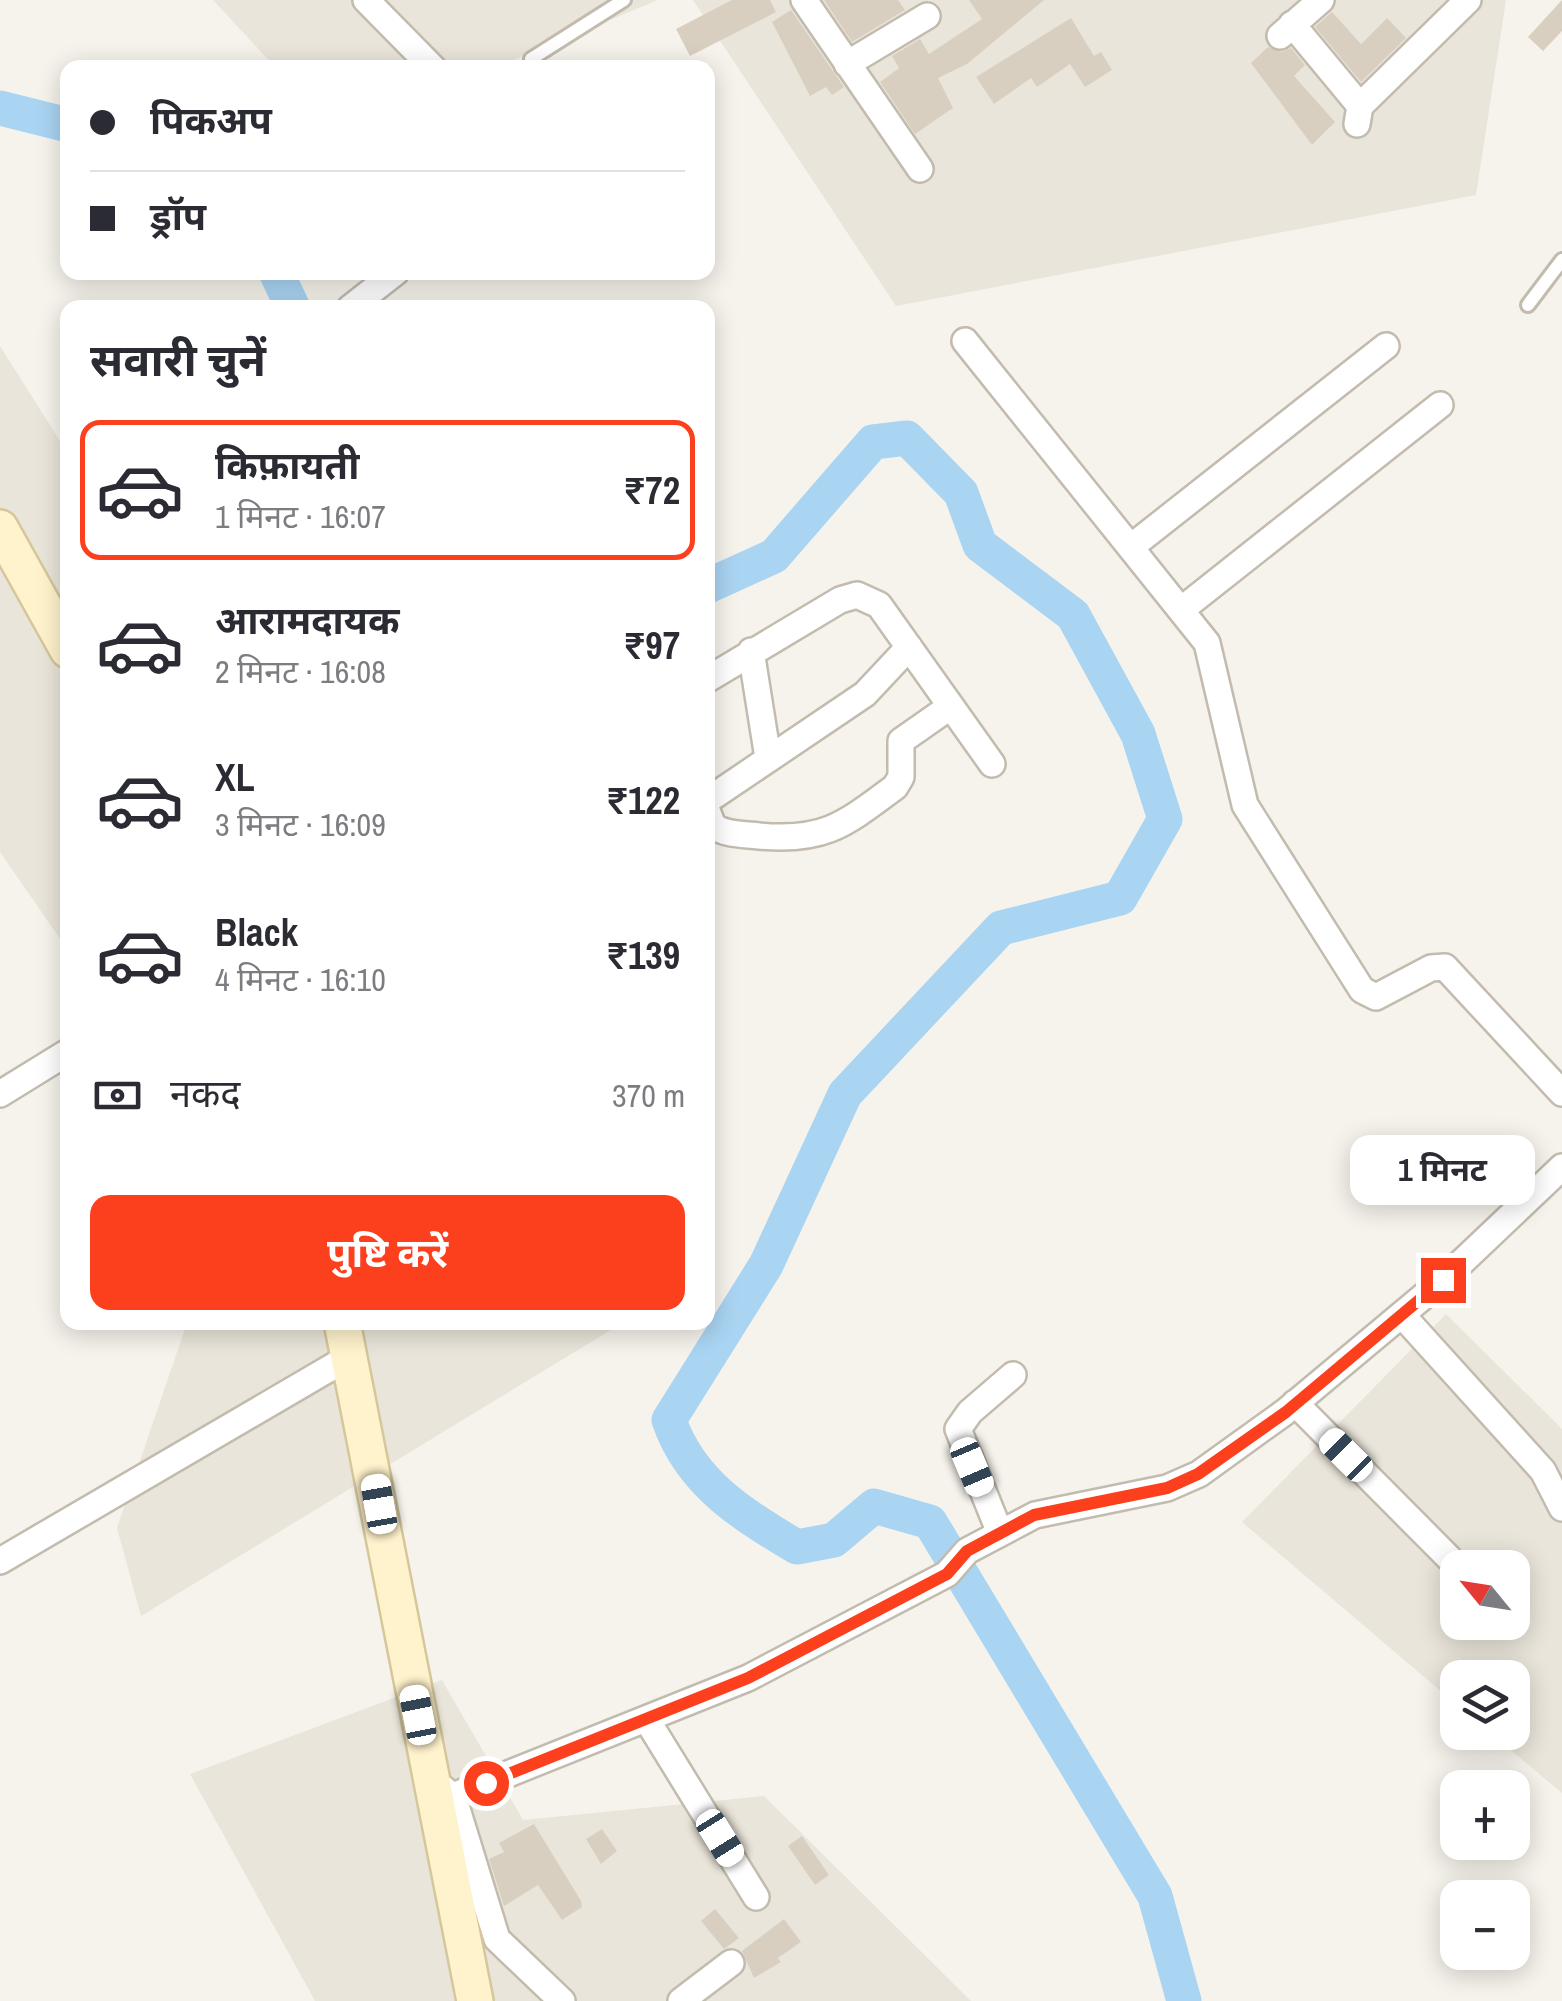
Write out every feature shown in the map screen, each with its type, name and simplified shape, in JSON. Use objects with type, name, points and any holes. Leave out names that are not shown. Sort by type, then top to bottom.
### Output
[{"type":"street","points":[[366,0],[425,60]]},
{"type":"street","points":[[1321,0],[1286,30],[1359,115],[1468,0]]},
{"type":"street","points":[[816,4],[847,64],[920,169]]},
{"type":"street","points":[[847,64],[926,16]]},
{"type":"street","points":[[360,300],[386,280]]},
{"type":"street","points":[[964,340],[1131,546],[1211,654],[1246,805],[1362,990],[1376,998],[1431,968],[1445,967],[1562,1092]]},
{"type":"street","points":[[1131,546],[1386,346]]},
{"type":"street","points":[[1181,610],[1440,406]]},
{"type":"street","points":[[6,552],[60,630]]},
{"type":"street","points":[[715,675],[840,600],[857,596],[879,605],[992,764]]},
{"type":"street","points":[[715,795],[865,694],[909,647]]},
{"type":"street","points":[[751,652],[768,758]]},
{"type":"street","points":[[715,827],[724,832],[789,839],[832,831],[894,788],[901,777],[900,741],[951,706]]},
{"type":"street","points":[[0,1094],[60,1057]]},
{"type":"street","points":[[442,1787],[647,1720],[748,1678],[947,1574],[967,1551],[1000,1532],[1059,1508],[1182,1483],[1295,1403],[1402,1315],[1562,1167]]},
{"type":"street","points":[[1402,1315],[1543,1472],[1562,1508]]},
{"type":"street","points":[[0,1561],[346,1340],[442,1787],[474,2001]]},
{"type":"street","points":[[1000,1532],[958,1429],[970,1412],[1012,1375]]},
{"type":"street","points":[[1295,1403],[1441,1550]]},
{"type":"street","points":[[647,1720],[756,1898]]},
{"type":"street","points":[[442,1787],[497,1939],[562,2001]]},
{"type":"street","points":[[681,2001],[731,1962]]},
{"type":"lane","points":[[531,58],[624,0]]},
{"type":"lane","points":[[1528,305],[1562,260]]},
{"type":"shaded area","points":[[213,0],[658,0],[513,60],[269,60]]},
{"type":"shaded area","points":[[693,0],[1506,0],[1476,195],[896,306]]},
{"type":"shaded area","points":[[0,346],[60,441],[60,939],[0,852]]},
{"type":"shaded area","points":[[1446,1314],[1562,1429],[1562,1793],[1510,1750],[1530,1750],[1530,1660],[1440,1660],[1440,1691],[1242,1522]]},
{"type":"shaded area","points":[[185,1330],[611,1330],[141,1616],[117,1528]]},
{"type":"shaded area","points":[[442,1680],[523,1820],[764,1796],[971,2001],[315,2001],[190,1774]]},
{"type":"building","points":[[732,0],[770,0],[776,12],[690,56],[676,29]]},
{"type":"building","points":[[824,0],[898,0],[905,10],[852,42]]},
{"type":"building","points":[[969,0],[1044,0],[967,64],[938,78],[953,108],[915,134],[880,82],[899,68],[892,56],[920,39],[929,54],[982,19]]},
{"type":"building","points":[[1562,0],[1562,31],[1543,51],[1528,37]]},
{"type":"building","points":[[791,10],[844,87],[832,95],[826,87],[810,96],[772,22]]},
{"type":"building","points":[[1332,12],[1361,44],[1387,18],[1406,38],[1361,82],[1315,27]]},
{"type":"building","points":[[1071,18],[1094,56],[1101,52],[1112,70],[1085,87],[1070,64],[1037,87],[1031,78],[994,104],[976,77]]},
{"type":"building","points":[[1268,47],[1282,52],[1291,48],[1305,65],[1294,76],[1335,122],[1312,145],[1251,63]]},
{"type":"building","points":[[534,1824],[581,1901],[582,1907],[562,1920],[538,1885],[504,1906],[489,1859],[504,1852],[499,1843]]},
{"type":"building","points":[[602,1829],[617,1851],[601,1864],[586,1839]]},
{"type":"building","points":[[802,1836],[829,1875],[815,1885],[788,1846]]},
{"type":"building","points":[[715,1909],[739,1938],[724,1949],[701,1921]]},
{"type":"building","points":[[784,1919],[801,1942],[778,1958],[781,1962],[754,1978],[742,1951]]},
{"type":"waterway","points":[[0,108],[60,123]]},
{"type":"waterway","points":[[280,280],[289,300]]},
{"type":"waterway","points":[[715,583],[774,556],[873,442],[907,438],[961,493],[980,545],[1073,615],[1138,734],[1165,819],[1120,898],[1001,928],[845,1094],[766,1265],[669,1420],[690,1462],[720,1495],[797,1547],[834,1540],[874,1506],[930,1522],[1155,1896],[1184,2001]]},
{"type":"route","points":[[486,1783],[748,1678],[947,1574],[967,1551],[1034,1515],[1182,1483],[1286,1412],[1443,1280]]}]
